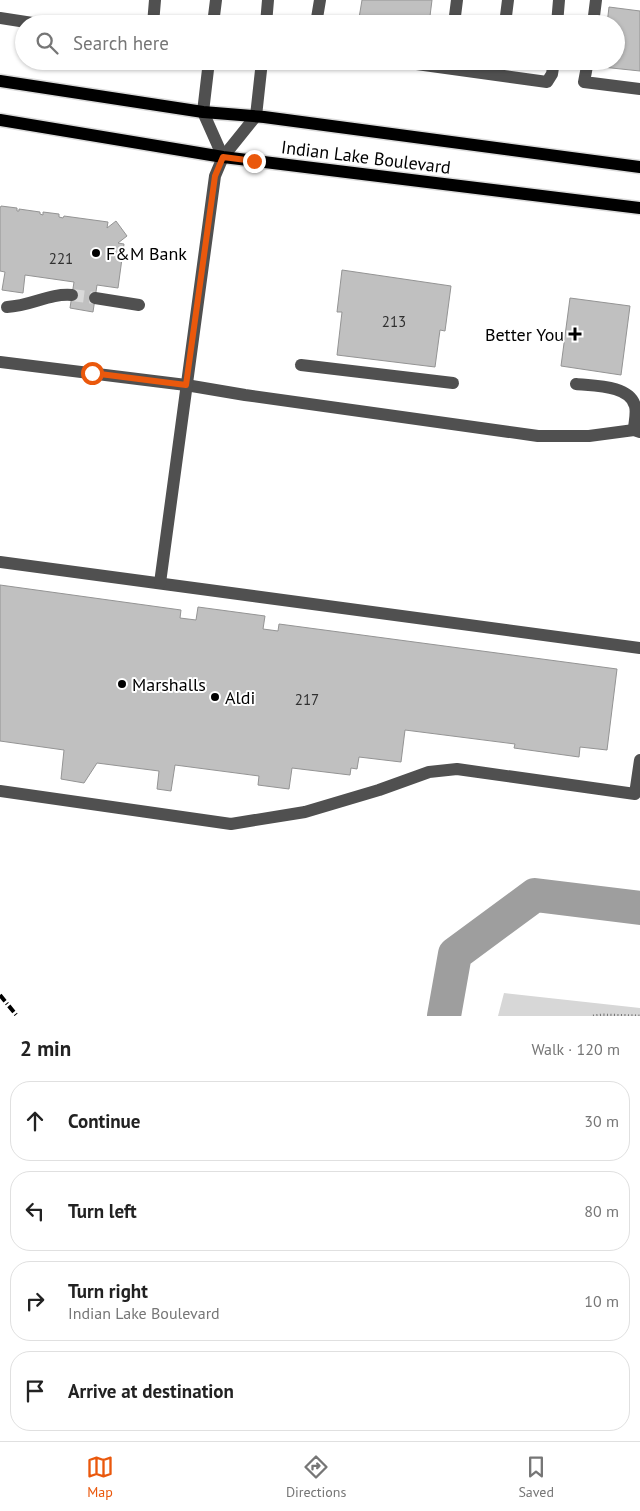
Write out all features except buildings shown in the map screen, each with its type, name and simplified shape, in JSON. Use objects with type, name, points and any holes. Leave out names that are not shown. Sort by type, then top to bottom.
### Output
[{"type":"main road","name":"Indian Lake Boulevard","points":[[0,81],[203,112],[256,116],[640,167]]},
{"type":"main road","name":"Indian Lake Boulevard","points":[[0,120],[223,157],[640,208]]},
{"type":"street","points":[[154,15],[155,0]]},
{"type":"street","points":[[214,15],[216,0]]},
{"type":"street","points":[[267,15],[268,0]]},
{"type":"street","points":[[318,15],[320,0]]},
{"type":"street","points":[[455,15],[457,0]]},
{"type":"street","points":[[506,15],[508,0]]},
{"type":"street","points":[[558,15],[560,0]]},
{"type":"street","points":[[594,15],[596,0]]},
{"type":"street","points":[[0,18],[15,20]]},
{"type":"street","points":[[208,70],[203,112],[223,157]]},
{"type":"street","points":[[160,583],[215,176],[223,157],[256,116],[261,70]]},
{"type":"street","points":[[474,70],[547,82],[553,70]]},
{"type":"street","points":[[498,75],[499,70]]},
{"type":"street","points":[[586,70],[584,82],[640,89]]},
{"type":"street","points":[[7,307],[25,306],[61,294],[72,295]]},
{"type":"street","points":[[95,298],[139,304]]},
{"type":"street","points":[[0,362],[186,385],[237,394],[538,436],[589,436],[637,431],[636,407],[629,395],[622,391],[576,384]]},
{"type":"street","points":[[301,365],[453,383]]},
{"type":"street","points":[[0,562],[640,648]]},
{"type":"street","points":[[0,791],[231,824],[305,812],[379,790],[429,772],[457,769],[638,794],[640,760]]},
{"type":"path","points":[[592,1016],[640,1016]]},
{"type":"shaded area","points":[[504,993],[640,1008],[640,1016],[498,1016]]},
{"type":"waterway","points":[[444,1016],[455,954],[535,895],[640,908]]},
{"type":"tunnel","points":[[72,295],[95,298]]},
{"type":"railway","points":[[0,995],[17,1016]]},
{"type":"place","name":"F&M Bank","points":[[96,253]]},
{"type":"place","name":"Better You","points":[[575,334]]},
{"type":"place","name":"Marshalls","points":[[122,684]]},
{"type":"place","name":"Aldi","points":[[215,697]]},
{"type":"route","points":[[92,373],[186,385],[215,176],[223,157],[254,161]]}]
